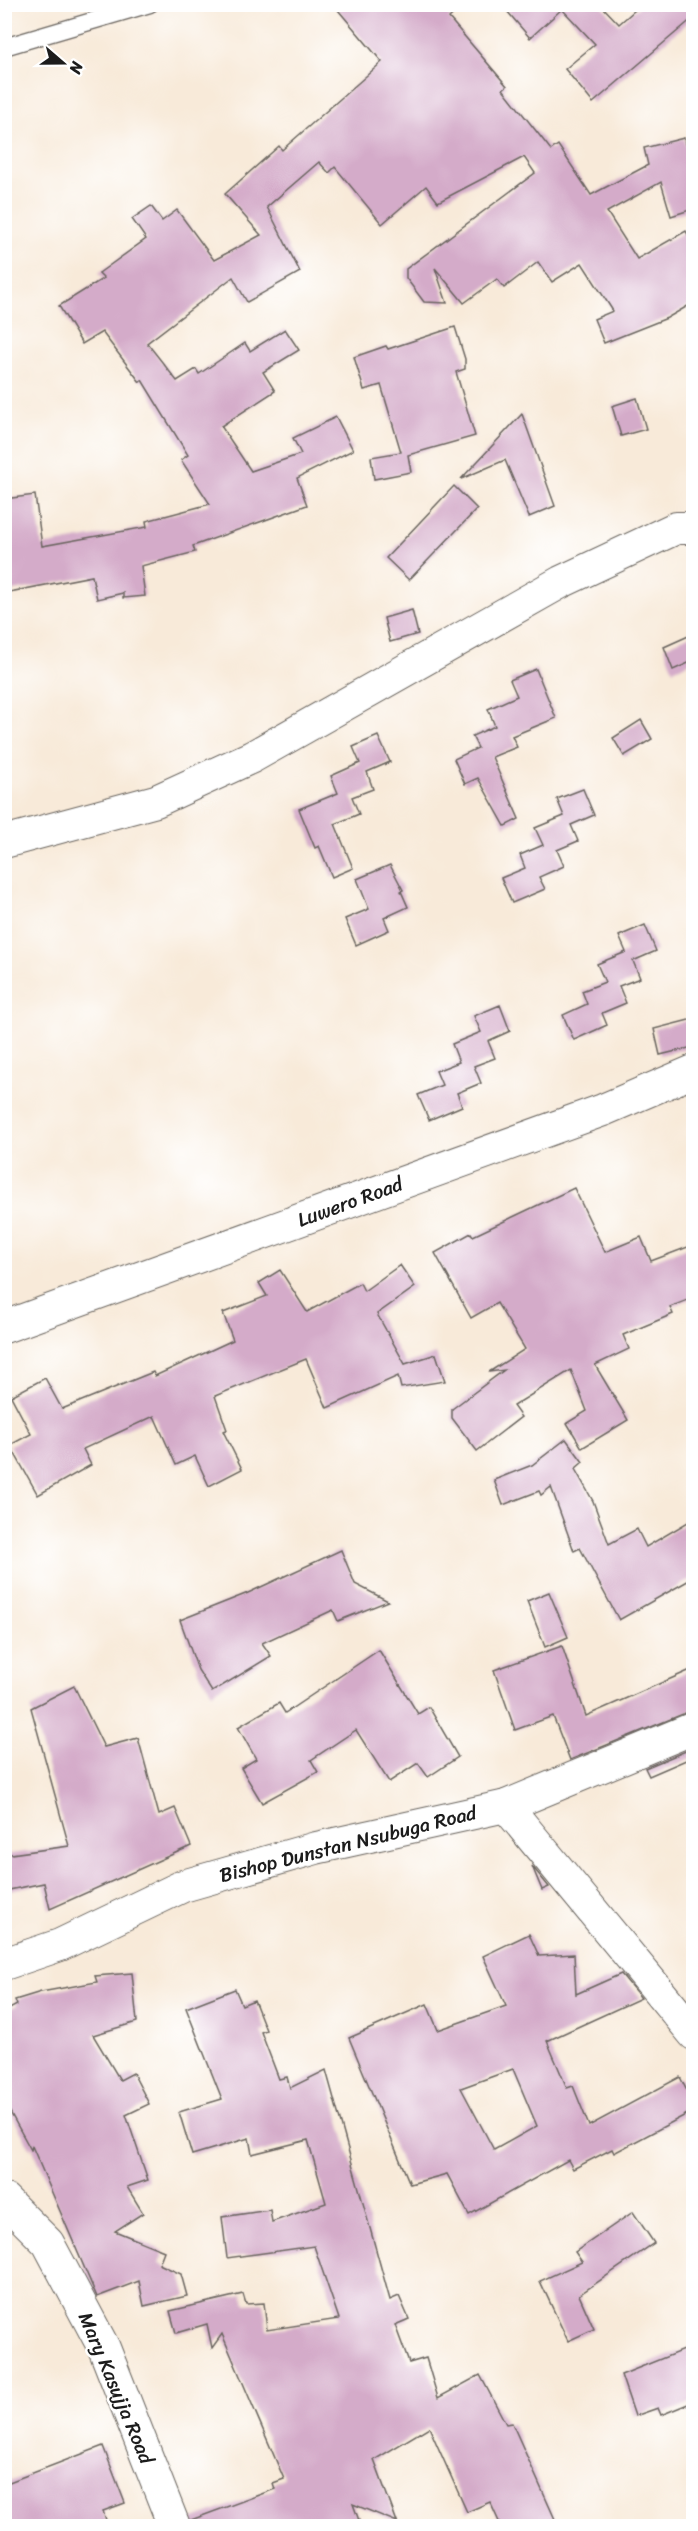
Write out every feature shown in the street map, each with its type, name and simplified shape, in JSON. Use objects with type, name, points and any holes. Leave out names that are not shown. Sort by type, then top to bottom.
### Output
[{"type":"street","points":[[4,842],[156,801],[252,757],[561,582],[676,528],[693,528]]},
{"type":"street","name":"Luwero Road","points":[[4,1327],[603,1110],[693,1071]]},
{"type":"street","name":"Bishop Dunstan Nsubuga Road","points":[[4,1964],[60,1945],[183,1886],[316,1848],[506,1806],[693,1728]]},
{"type":"street","points":[[506,1806],[693,2034]]},
{"type":"street","name":"Mary Kasujja Road","points":[[4,2199],[48,2243],[104,2348],[174,2526]]},
{"type":"lane","points":[[4,47],[150,4]]},
{"type":"building","points":[[333,4],[464,4],[449,18],[507,86],[503,89],[551,150],[558,145],[591,195],[648,165],[644,148],[684,138],[685,144],[691,141],[693,209],[671,216],[661,182],[607,212],[637,259],[686,231],[693,244],[693,303],[667,318],[604,343],[594,319],[613,311],[582,263],[552,282],[538,262],[504,288],[497,279],[464,303],[435,268],[447,303],[424,302],[406,278],[406,269],[535,173],[524,157],[438,202],[426,186],[382,224],[335,167],[329,173],[319,162],[267,207],[300,272],[247,302],[233,277],[147,343],[177,381],[196,369],[199,374],[245,343],[250,351],[285,329],[299,350],[263,372],[275,391],[221,426],[251,471],[301,454],[293,438],[336,417],[353,450],[297,478],[307,505],[193,546],[195,552],[141,566],[145,596],[123,598],[123,593],[97,599],[92,576],[4,593],[4,499],[35,495],[42,546],[147,527],[146,521],[210,504],[181,460],[188,455],[142,380],[140,382],[102,332],[82,344],[59,306],[104,278],[99,273],[146,239],[132,219],[151,206],[162,221],[177,210],[214,260],[261,235],[225,194],[279,146],[282,150],[382,62]]},
{"type":"building","points":[[501,4],[600,4],[619,24],[642,4],[693,4],[693,18],[593,103],[565,69],[595,44],[562,9],[530,38]]},
{"type":"building","points":[[455,327],[465,359],[465,369],[456,372],[475,436],[408,455],[411,472],[374,479],[371,457],[401,452],[381,385],[364,390],[354,357],[386,346],[388,349]]},
{"type":"building","points":[[637,398],[646,429],[621,436],[612,406]]},
{"type":"building","points":[[522,414],[555,506],[529,517],[505,460],[461,479]]},
{"type":"building","points":[[454,486],[477,509],[409,580],[386,558]]},
{"type":"building","points":[[412,610],[418,634],[390,642],[384,618]]},
{"type":"building","points":[[693,634],[693,661],[673,670],[664,647]]},
{"type":"building","points":[[536,669],[556,718],[512,736],[517,747],[492,757],[519,819],[505,826],[478,778],[465,784],[454,759],[478,748],[472,736],[495,726],[488,709],[517,696],[510,680]]},
{"type":"building","points":[[641,720],[652,739],[624,756],[613,738]]},
{"type":"building","points":[[378,736],[390,762],[367,772],[373,789],[352,797],[359,814],[335,824],[353,868],[332,877],[319,846],[315,848],[299,809],[338,793],[331,776],[360,763],[353,747]]},
{"type":"building","points":[[583,789],[594,815],[571,825],[578,841],[557,850],[564,866],[539,877],[545,889],[512,903],[501,878],[525,868],[520,855],[543,845],[535,828],[564,816],[557,799]]},
{"type":"building","points":[[390,865],[403,890],[401,891],[408,907],[384,918],[389,930],[356,945],[345,919],[369,909],[357,879]]},
{"type":"building","points":[[645,925],[656,951],[633,961],[640,978],[619,986],[626,1003],[602,1013],[607,1025],[574,1040],[563,1015],[587,1004],[582,991],[605,982],[597,964],[626,952],[619,936]]},
{"type":"building","points":[[500,1005],[510,1031],[488,1041],[495,1058],[474,1066],[481,1083],[457,1093],[462,1106],[429,1120],[418,1095],[442,1085],[436,1071],[459,1062],[452,1044],[481,1032],[474,1016]]},
{"type":"building","points":[[693,1019],[693,1047],[660,1055],[654,1029]]},
{"type":"building","points":[[574,1188],[605,1252],[641,1237],[651,1261],[693,1245],[693,1298],[670,1307],[673,1314],[623,1335],[629,1349],[595,1365],[628,1420],[582,1448],[567,1423],[587,1411],[571,1370],[513,1406],[521,1417],[477,1451],[452,1418],[452,1409],[504,1370],[489,1372],[525,1349],[497,1303],[471,1318],[435,1253],[471,1233],[473,1236]]},
{"type":"building","points":[[400,1265],[415,1287],[377,1314],[405,1364],[436,1354],[445,1381],[401,1388],[398,1376],[327,1408],[306,1359],[215,1396],[227,1430],[223,1431],[242,1469],[209,1486],[195,1456],[176,1465],[154,1416],[83,1449],[91,1465],[38,1495],[10,1445],[31,1434],[11,1396],[45,1378],[62,1409],[153,1372],[155,1376],[233,1340],[223,1313],[267,1296],[259,1283],[280,1270],[307,1312],[360,1283],[364,1291]]},
{"type":"building","points":[[566,1439],[583,1462],[575,1469],[593,1501],[609,1544],[637,1529],[646,1547],[693,1519],[693,1578],[619,1620],[580,1548],[574,1551],[551,1487],[541,1495],[539,1491],[503,1505],[494,1480],[532,1465]]},
{"type":"building","points":[[341,1550],[355,1584],[388,1601],[338,1621],[333,1610],[262,1643],[271,1656],[212,1692],[198,1670],[180,1620],[248,1593]]},
{"type":"building","points":[[549,1592],[568,1637],[545,1647],[527,1601]]},
{"type":"building","points":[[562,1646],[586,1716],[693,1669],[693,1710],[570,1760],[553,1716],[515,1730],[494,1670]]},
{"type":"building","points":[[379,1650],[418,1714],[429,1707],[458,1757],[428,1777],[418,1763],[389,1782],[356,1730],[311,1760],[318,1772],[262,1803],[241,1768],[256,1759],[238,1727],[279,1703],[285,1713]]},
{"type":"building","points":[[74,1686],[104,1747],[138,1738],[159,1815],[175,1808],[191,1846],[50,1909],[44,1883],[4,1891],[4,1855],[69,1846],[31,1708]]},
{"type":"building","points":[[693,1748],[693,1757],[649,1776],[645,1768]]},
{"type":"building","points":[[532,1866],[549,1887],[542,1890]]},
{"type":"building","points":[[529,1934],[539,1956],[574,1954],[576,1994],[621,1974],[641,1998],[547,2041],[567,2088],[573,2086],[589,2126],[680,2077],[693,2103],[693,2111],[614,2153],[612,2149],[573,2169],[568,2160],[469,2215],[447,2174],[410,2184],[349,2038],[427,2004],[438,2030],[506,2006],[483,1956]],"holes":[[[513,2069],[537,2126],[494,2150],[461,2088]]]},
{"type":"building","points":[[132,1973],[137,2022],[93,2035],[120,2080],[133,2073],[149,2104],[126,2115],[148,2180],[127,2187],[143,2213],[115,2231],[164,2251],[159,2264],[181,2274],[187,2296],[144,2306],[139,2281],[97,2297],[32,2146],[31,2150],[4,2101],[4,2012],[17,2005],[15,2000],[41,1992],[97,1982],[95,1976]]},
{"type":"building","points":[[235,1989],[242,2005],[254,2000],[266,2030],[261,2032],[279,2079],[287,2077],[290,2088],[326,2070],[390,2300],[399,2296],[409,2319],[395,2325],[409,2363],[426,2358],[438,2398],[480,2375],[506,2424],[512,2423],[558,2526],[501,2526],[490,2502],[467,2512],[429,2427],[374,2460],[397,2522],[353,2504],[361,2526],[192,2526],[191,2520],[275,2489],[273,2483],[284,2479],[222,2334],[212,2348],[207,2324],[176,2333],[170,2311],[243,2294],[246,2304],[264,2303],[267,2330],[339,2319],[314,2246],[227,2258],[222,2217],[270,2210],[272,2222],[326,2203],[308,2140],[252,2154],[249,2138],[192,2155],[179,2112],[222,2099],[186,2008]]},
{"type":"building","points":[[633,2212],[654,2243],[579,2295],[594,2329],[568,2341],[540,2281],[582,2262],[575,2252]]},
{"type":"building","points":[[693,2346],[693,2402],[661,2415],[658,2408],[635,2416],[621,2375]]},
{"type":"building","points":[[103,2446],[125,2503],[103,2511],[108,2526],[4,2526],[4,2484]]}]
